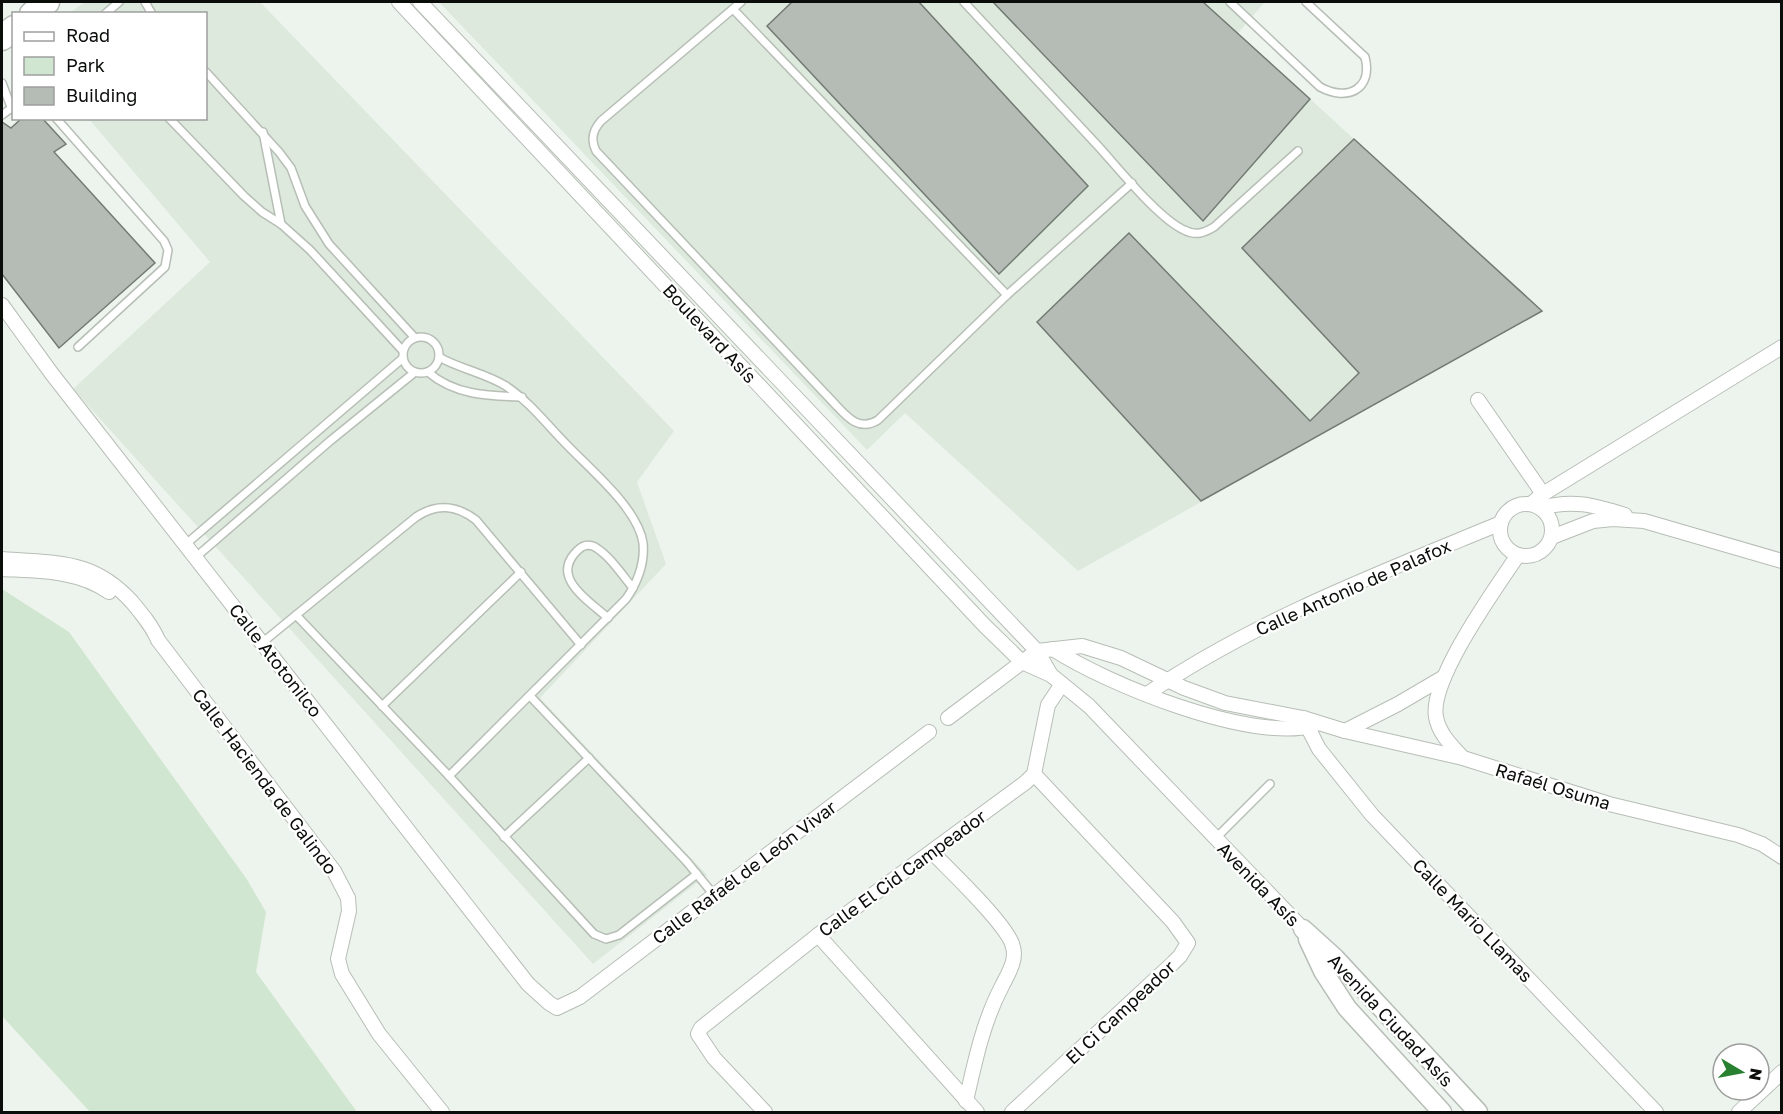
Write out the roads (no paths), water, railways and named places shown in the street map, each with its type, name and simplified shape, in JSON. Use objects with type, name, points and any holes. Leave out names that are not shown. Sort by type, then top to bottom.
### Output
[{"type":"highway","points":[[34,12],[47,2]]},
{"type":"street","name":"Boulevard Asís","points":[[399,2],[918,555],[1022,662]]},
{"type":"street","name":"Boulevard Asís","points":[[420,2],[1037,651]]},
{"type":"street","points":[[616,233],[628,221]]},
{"type":"street","name":"Calle Atotonilco","points":[[2,305],[52,375],[263,642],[528,984],[549,1004],[557,1008]]},
{"type":"street","points":[[1538,502],[1782,346]]},
{"type":"street","points":[[1478,400],[1538,502],[1549,516],[1552,526],[1552,537],[1547,547],[1539,554],[1528,557],[1518,555],[1509,550],[1503,542],[1500,533],[1501,523],[1505,514],[1512,507],[1538,502],[1595,506],[1782,561]]},
{"type":"street","points":[[837,469],[850,454]]},
{"type":"street","points":[[1552,537],[1593,521],[1613,519],[1644,521]]},
{"type":"street","name":"Calle Antonio de Palafox","points":[[1147,694],[1275,619],[1501,523]]},
{"type":"street","points":[[918,555],[932,540]]},
{"type":"street","points":[[1463,758],[1444,737],[1436,720],[1436,699],[1444,677],[1485,604],[1518,555]]},
{"type":"street","name":"Calle Hacienda de Galindo","points":[[7,565],[59,573],[96,583],[112,593],[150,637],[158,640],[334,871],[348,898],[347,922],[338,959],[342,974],[379,1034],[442,1113]]},
{"type":"street","name":"Rafaél Osuma","points":[[1037,651],[1083,646],[1091,648],[1122,658],[1184,688],[1225,703],[1305,723]]},
{"type":"street","name":"Rafaél Osuma","points":[[1053,649],[1090,671],[1193,711],[1255,726],[1321,724],[1463,758],[1590,798],[1738,835],[1762,844],[1782,856]]},
{"type":"street","points":[[948,718],[1037,651]]},
{"type":"street","name":"Avenida Asís","points":[[1037,651],[1056,679]]},
{"type":"street","name":"Avenida Asís","points":[[1022,662],[1056,679],[1089,706],[1303,930],[1323,972],[1347,1008],[1442,1113]]},
{"type":"street","points":[[1345,731],[1444,677]]},
{"type":"street","points":[[1034,774],[1048,705],[1056,679]]},
{"type":"street","name":"Calle Mario Llamas","points":[[1305,723],[1319,749],[1372,815],[1656,1113]]},
{"type":"street","name":"Calle Rafaél de León Vivar","points":[[557,1008],[580,997],[929,732]]},
{"type":"street","name":"Calle El Cid Campeador","points":[[765,1113],[714,1058],[698,1034],[716,1015],[818,935],[1034,774]]},
{"type":"street","name":"El Ci Campeador","points":[[1012,1113],[1173,963],[1188,943],[1173,922],[1034,774]]},
{"type":"street","points":[[932,852],[996,920],[1013,946],[1013,961],[980,1039],[966,1101]]},
{"type":"street","name":"Avenida Ciudad Asís","points":[[1303,930],[1335,958],[1478,1113]]},
{"type":"street","points":[[818,935],[977,1113]]},
{"type":"street","points":[[1739,1113],[1782,1072]]},
{"type":"lane","points":[[107,12],[119,2]]},
{"type":"lane","points":[[741,2],[602,121],[593,133],[593,145],[596,151],[839,409],[857,424],[871,425],[878,420],[1007,295],[1132,183]]},
{"type":"lane","points":[[963,2],[1132,183],[1168,220],[1182,230],[1194,234],[1204,233],[1228,215],[1298,151]]},
{"type":"lane","points":[[1230,2],[1320,87],[1341,95],[1352,92],[1360,86],[1365,76],[1367,67],[1365,57],[1306,2]]},
{"type":"lane","points":[[1315,2],[1317,12]]},
{"type":"lane","points":[[733,9],[1007,295]]},
{"type":"lane","points":[[207,73],[262,132],[291,168],[305,206],[329,244],[415,338]]},
{"type":"lane","points":[[2,83],[12,106],[2,115]]},
{"type":"lane","points":[[58,120],[159,236],[168,250],[165,267],[78,347]]},
{"type":"lane","points":[[171,120],[244,196],[310,250],[403,354],[409,369],[415,372],[428,372],[434,368],[439,357],[436,345],[432,341],[422,337],[410,340],[403,354],[186,544]]},
{"type":"lane","points":[[262,132],[281,224]]},
{"type":"lane","points":[[439,357],[490,378],[522,398],[614,494],[637,526],[643,543],[642,560],[633,588],[608,618],[449,776]]},
{"type":"lane","points":[[196,557],[330,441],[415,372]]},
{"type":"lane","points":[[428,372],[448,386],[463,391],[522,398]]},
{"type":"lane","points":[[320,428],[330,441]]},
{"type":"lane","points":[[263,642],[425,510],[451,507],[464,511],[476,520],[581,645]]},
{"type":"lane","points":[[608,618],[571,582],[566,568],[569,560],[580,548],[586,545],[592,546],[633,588]]},
{"type":"lane","points":[[382,706],[521,572]]},
{"type":"lane","points":[[296,615],[449,776],[594,934],[606,939],[620,935],[697,874]]},
{"type":"lane","points":[[530,696],[714,895]]},
{"type":"lane","points":[[504,837],[589,758]]},
{"type":"lane","points":[[1215,839],[1270,784]]}]
